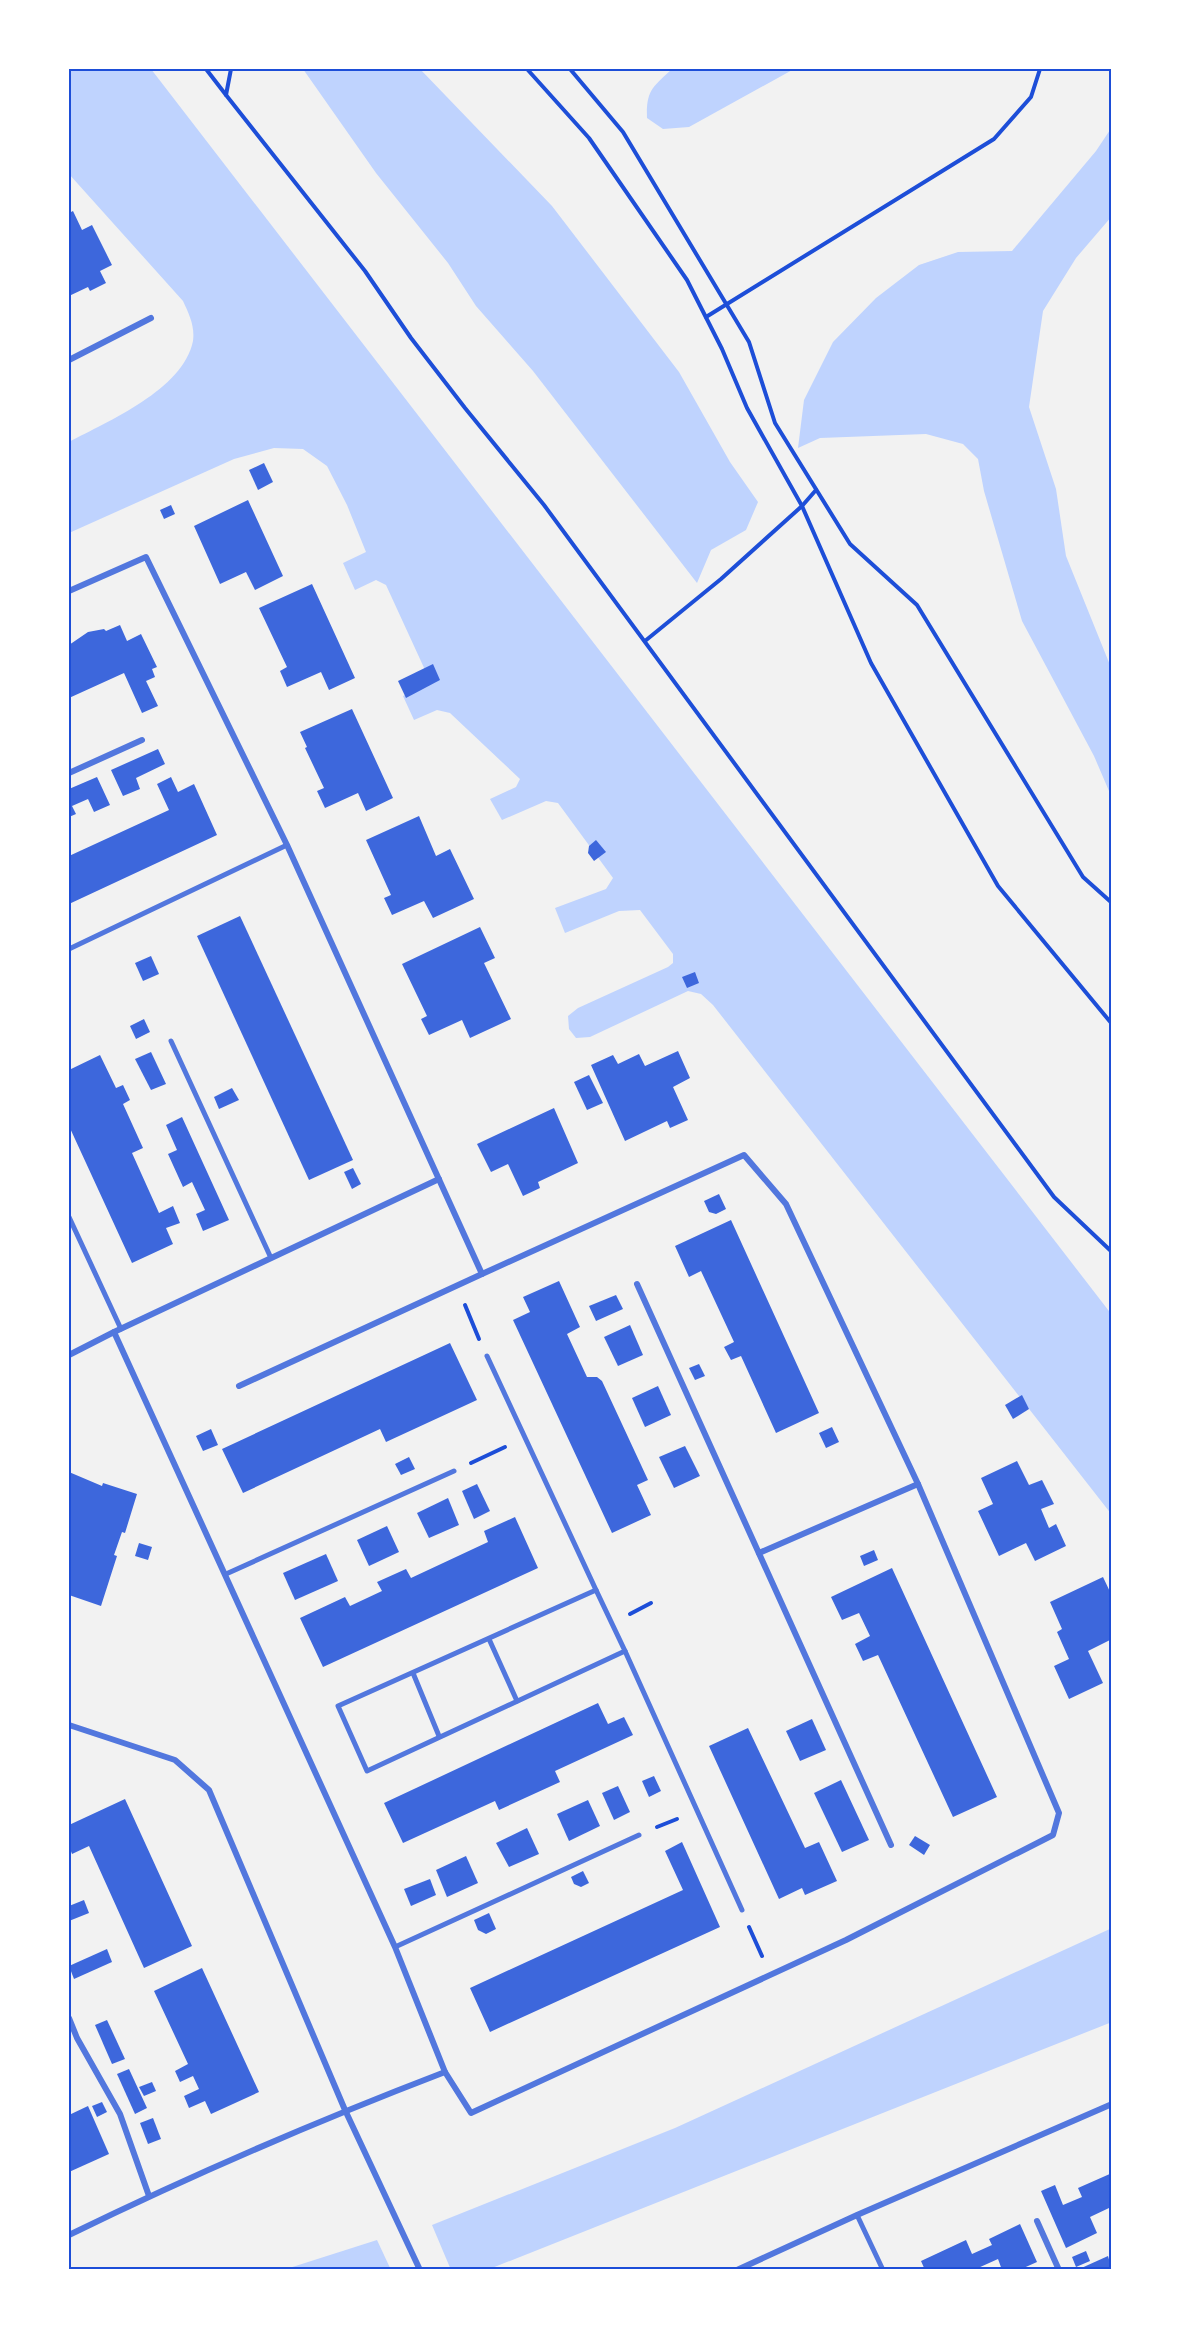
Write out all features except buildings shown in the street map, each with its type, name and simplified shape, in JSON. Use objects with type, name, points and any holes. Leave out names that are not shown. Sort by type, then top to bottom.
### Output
[{"type":"street","points":[[69,360],[151,318]]},
{"type":"street","points":[[69,591],[146,557],[288,845],[482,1274]]},
{"type":"street","points":[[69,773],[142,740]]},
{"type":"street","points":[[69,949],[288,845]]},
{"type":"street","points":[[171,1041],[271,1258]]},
{"type":"street","points":[[114,1332],[395,1947],[444,2072],[471,2113],[846,1940],[1053,1835],[1059,1813],[918,1484],[786,1204],[744,1155],[239,1386]]},
{"type":"street","points":[[69,1355],[439,1179]]},
{"type":"street","points":[[69,1217],[121,1329]]},
{"type":"street","points":[[637,1284],[891,1845]]},
{"type":"street","points":[[487,1356],[625,1651],[742,1910]]},
{"type":"street","points":[[226,1574],[454,1471]]},
{"type":"street","points":[[759,1553],[918,1484]]},
{"type":"street","points":[[596,1590],[338,1706],[367,1771],[625,1651]]},
{"type":"street","points":[[489,1639],[517,1701]]},
{"type":"street","points":[[413,1673],[439,1736]]},
{"type":"street","points":[[69,1725],[175,1760],[209,1790],[345,2110],[420,2270]]},
{"type":"street","points":[[395,1947],[639,1835]]},
{"type":"street","points":[[69,2018],[77,2038],[120,2114],[149,2196]]},
{"type":"street","points":[[69,2041],[77,2038]]},
{"type":"street","points":[[69,2235],[149,2196],[345,2110],[444,2072]]},
{"type":"street","points":[[737,2270],[1112,2104]]},
{"type":"street","points":[[857,2215],[883,2270]]},
{"type":"street","points":[[1036,2221],[1059,2270]]},
{"type":"path","points":[[207,69],[365,272],[425,355],[544,506],[1054,1197],[1112,1252]]},
{"type":"path","points":[[226,95],[231,69]]},
{"type":"path","points":[[527,69],[589,138],[687,280],[747,408],[802,506],[872,663],[998,886],[1112,1024]]},
{"type":"path","points":[[570,69],[623,132],[749,342],[774,423],[850,544],[917,605],[1083,877],[1112,903]]},
{"type":"path","points":[[706,317],[994,139],[1032,97],[1040,69]]},
{"type":"path","points":[[645,641],[721,579],[802,506],[816,490]]},
{"type":"path","points":[[456,1286],[487,1356]]},
{"type":"path","points":[[454,1471],[525,1438]]},
{"type":"path","points":[[639,1835],[697,1810]]},
{"type":"path","points":[[742,1910],[770,1975]]},
{"type":"water","points":[[69,69],[151,69],[1112,1315],[1112,1515],[713,1005],[701,994],[688,991],[590,1037],[576,1038],[569,1029],[568,1016],[578,1008],[668,967],[673,963],[673,954],[640,910],[619,911],[565,933],[555,908],[606,889],[613,878],[558,803],[546,801],[502,820],[490,799],[516,787],[520,779],[450,713],[437,710],[414,720],[403,696],[431,683],[386,585],[376,580],[355,590],[343,563],[366,552],[347,505],[327,466],[303,449],[274,448],[234,459],[69,533],[69,442],[123,414],[160,389],[186,359],[193,341],[193,330],[183,301],[69,174]]},
{"type":"water","points":[[303,69],[420,69],[552,206],[679,372],[730,462],[758,502],[746,530],[711,550],[697,583],[533,371],[476,306],[448,263],[376,173]]},
{"type":"water","points":[[672,69],[794,69],[689,127],[663,129],[647,118],[648,101],[655,85]]},
{"type":"water","points":[[1112,127],[1112,216],[1076,258],[1043,311],[1029,407],[1056,489],[1066,556],[1112,670],[1112,798],[1094,756],[1022,621],[984,491],[978,459],[963,444],[926,434],[820,438],[798,448],[804,400],[833,342],[876,298],[919,265],[958,252],[1012,251],[1096,151]]},
{"type":"water","points":[[1112,1928],[1112,2022],[487,2270],[451,2270],[432,2225],[675,2128]]},
{"type":"water","points":[[377,2240],[391,2270],[283,2270]]}]
